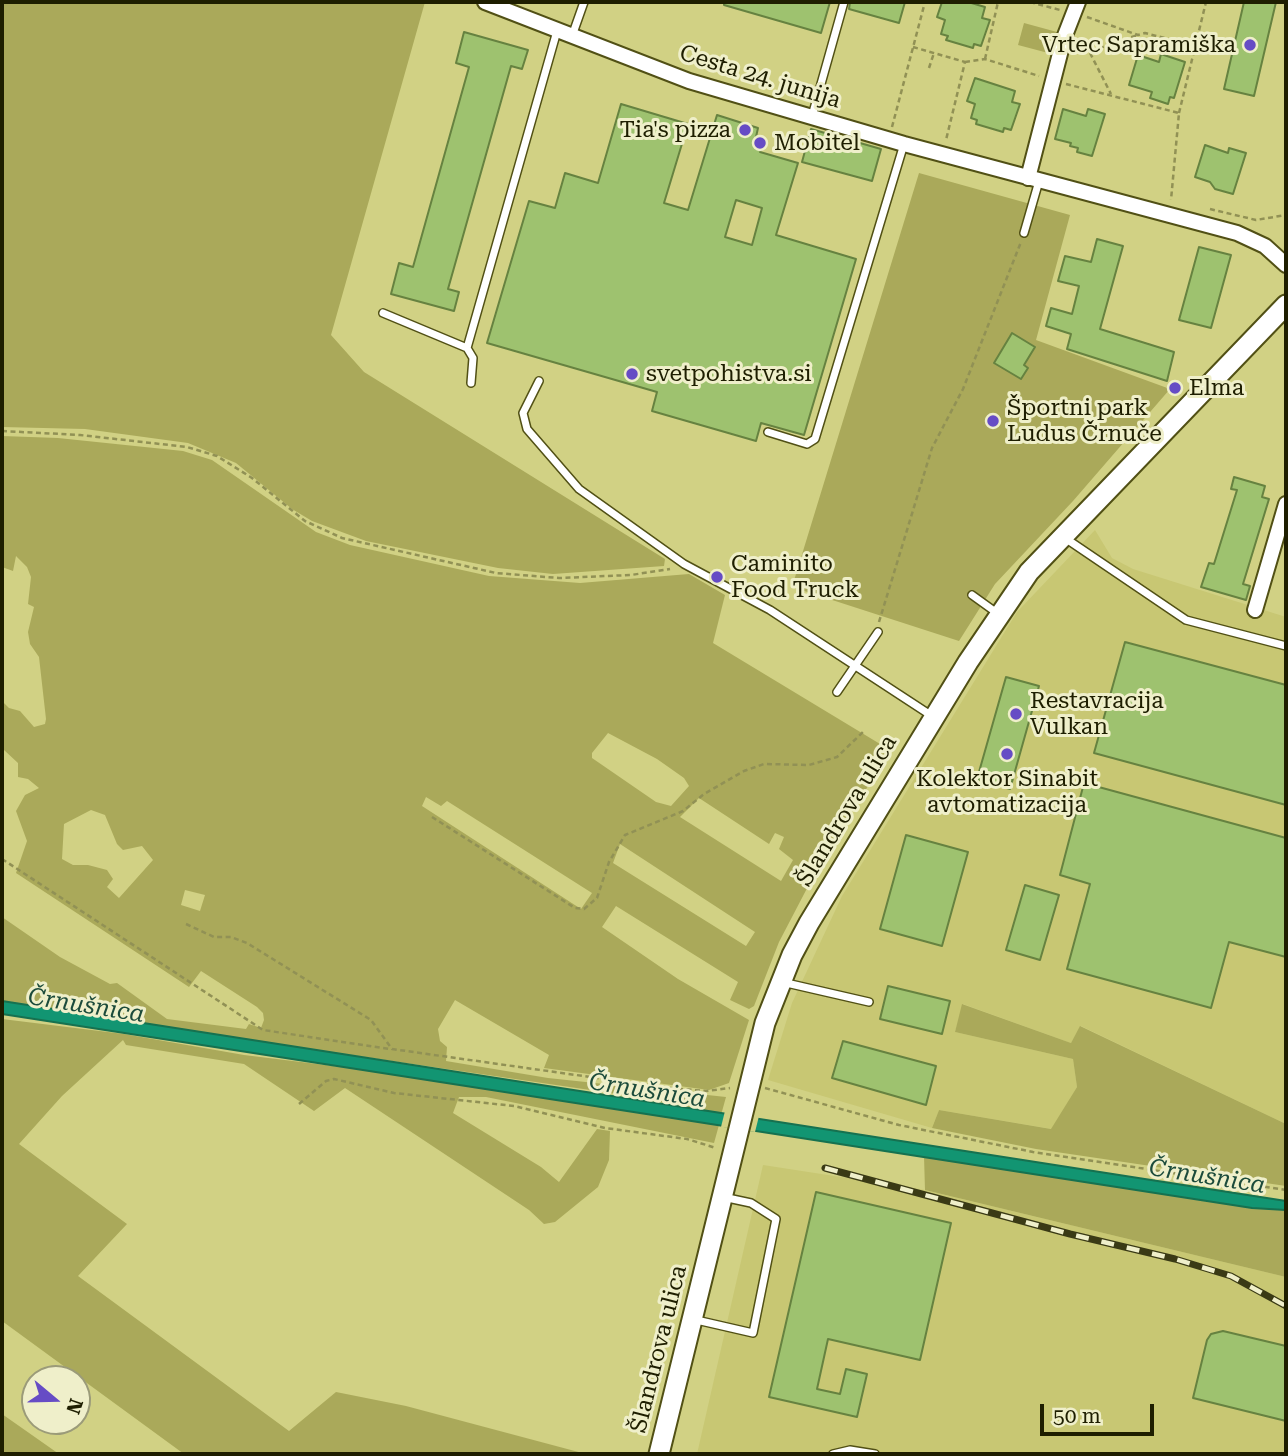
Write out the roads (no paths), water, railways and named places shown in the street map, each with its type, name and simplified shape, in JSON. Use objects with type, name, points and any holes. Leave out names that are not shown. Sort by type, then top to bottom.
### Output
[{"type":"street","name":"Cesta 24. junija","points":[[485,2],[689,81],[904,144],[1237,233],[1265,246],[1286,265]]},
{"type":"street","points":[[1034,179],[1052,80],[1076,8]]},
{"type":"street","name":"Šlandrova ulica","points":[[659,1454],[765,1023],[792,955],[834,878],[998,614],[1062,535],[1286,305]]},
{"type":"street","points":[[1255,610],[1286,503]]},
{"type":"lane","points":[[572,37],[584,2]]},
{"type":"lane","points":[[812,116],[844,2]]},
{"type":"lane","points":[[467,348],[557,31]]},
{"type":"lane","points":[[768,432],[807,443],[815,439],[904,144]]},
{"type":"lane","points":[[1024,233],[1034,179]]},
{"type":"lane","points":[[383,313],[467,348],[473,358],[471,383]]},
{"type":"lane","points":[[538,381],[523,413],[527,429],[579,489],[684,564],[770,610],[933,717]]},
{"type":"lane","points":[[1062,535],[1186,620],[1286,646]]},
{"type":"lane","points":[[972,595],[998,614]]},
{"type":"lane","points":[[837,692],[878,632]]},
{"type":"lane","points":[[782,982],[869,1002]]},
{"type":"lane","points":[[692,1319],[753,1333],[776,1219],[751,1203],[722,1197]]},
{"type":"lane","points":[[833,1454],[850,1450],[874,1454]]},
{"type":"railway","points":[[825,1168],[1070,1234],[1175,1259],[1231,1276],[1286,1306]]},
{"type":"place","name":"Vrtec Sapramiška","points":[[1250,45]]},
{"type":"place","name":"Tia's pizza","points":[[745,130]]},
{"type":"place","name":"Mobitel","points":[[760,143]]},
{"type":"place","name":"svetpohistva.si","points":[[632,374]]},
{"type":"place","name":"Elma","points":[[1175,388]]},
{"type":"place","name":"Športni park Ludus Črnuče","points":[[993,421]]},
{"type":"place","name":"Caminito Food Truck","points":[[717,577]]},
{"type":"place","name":"Restavracija Vulkan","points":[[1016,714]]},
{"type":"place","name":"Kolektor Sinabit avtomatizacija","points":[[1007,754]]},
{"type":"water label","name":"Črnušnica","points":[[86,1006]]},
{"type":"water label","name":"Črnušnica","points":[[647,1091]]},
{"type":"water label","name":"Črnušnica","points":[[1207,1177]]}]
